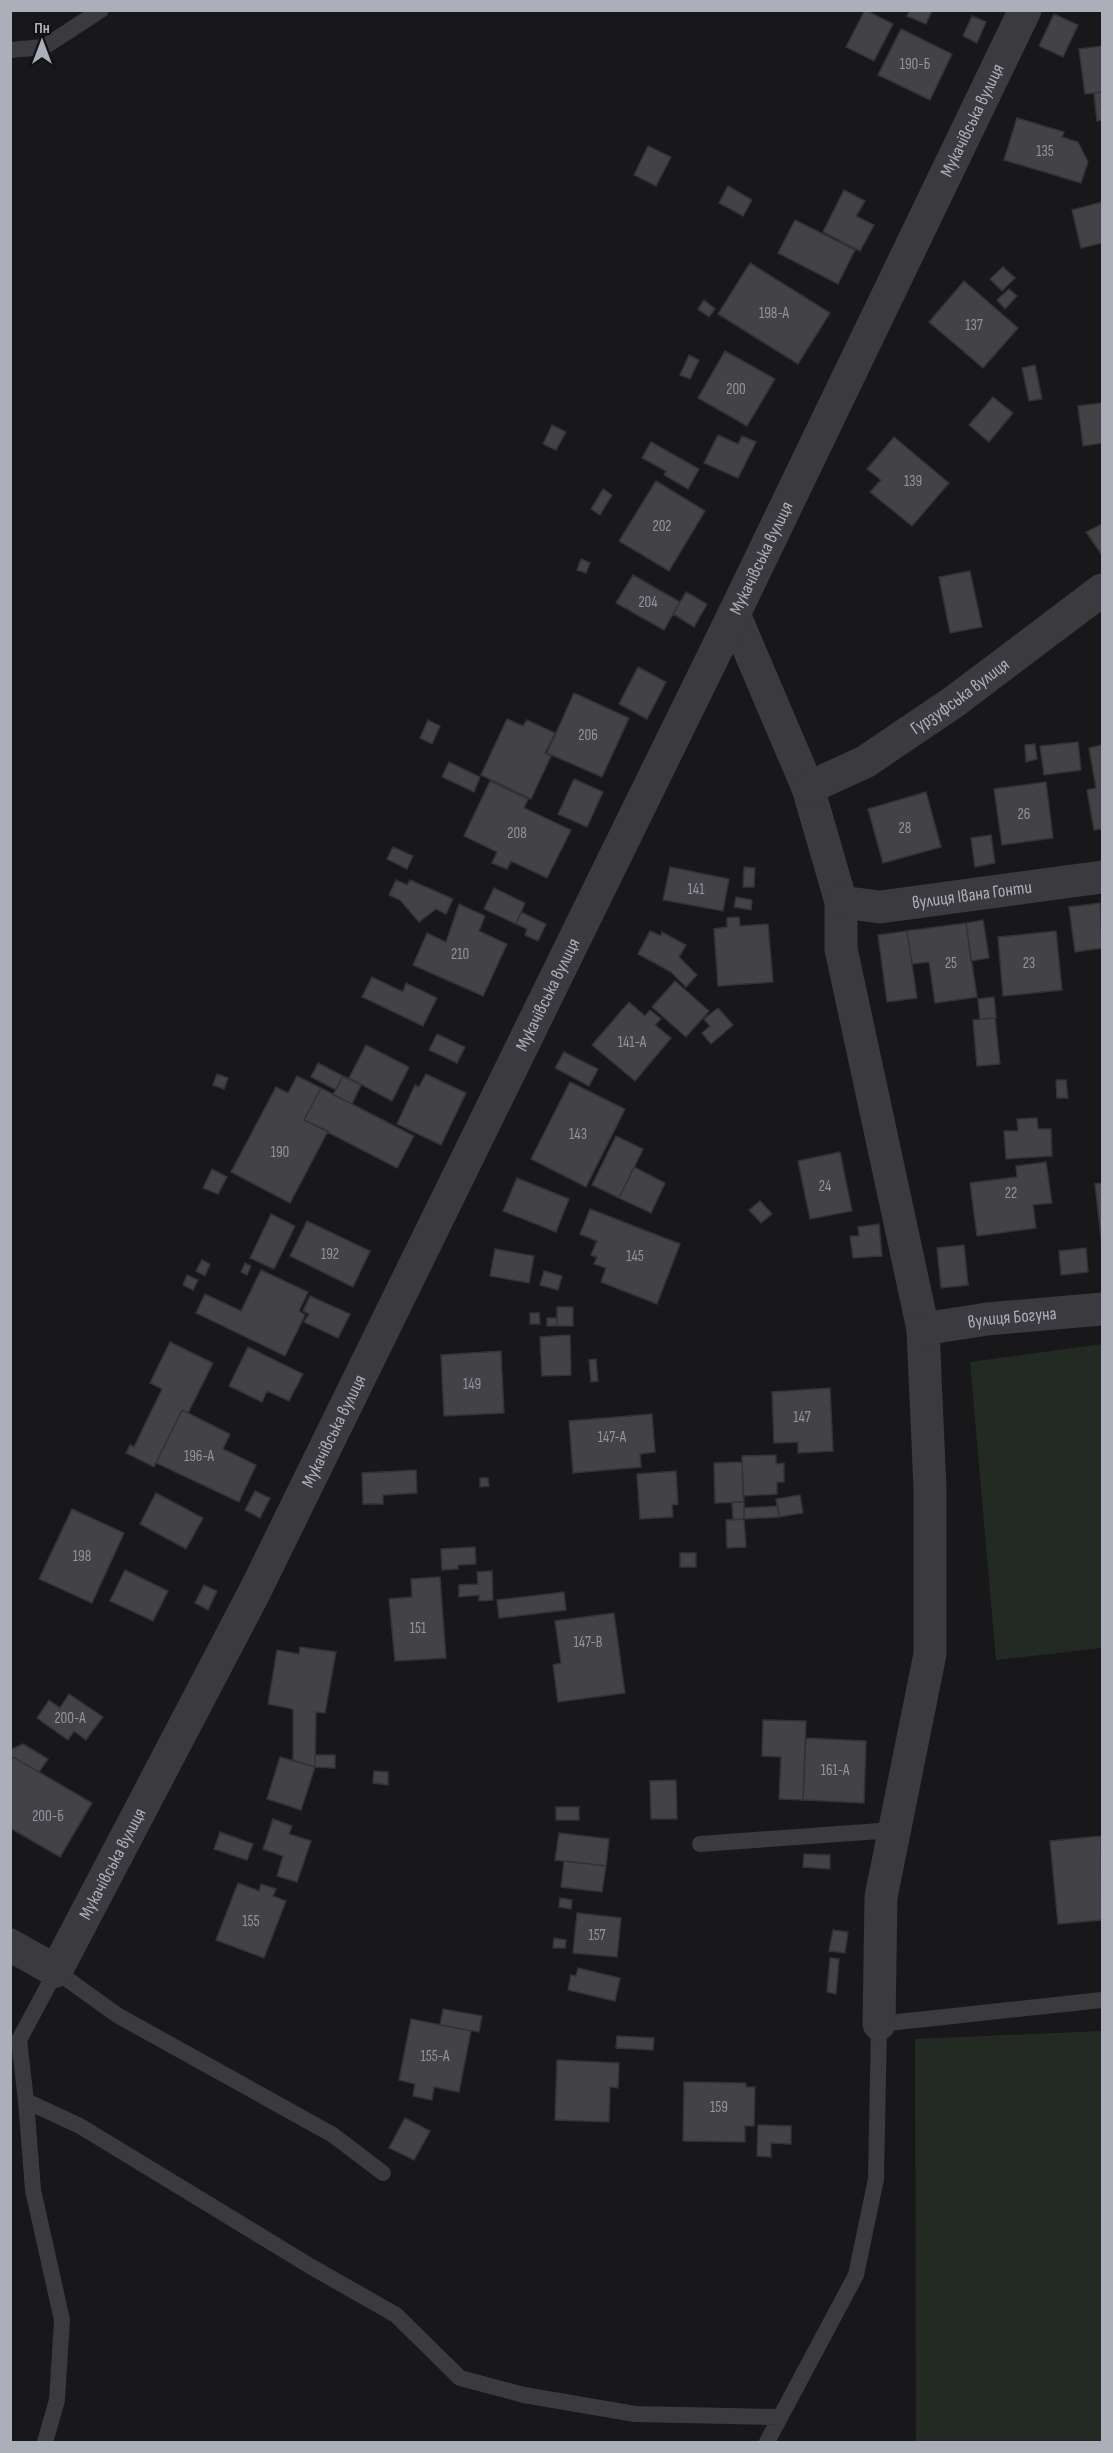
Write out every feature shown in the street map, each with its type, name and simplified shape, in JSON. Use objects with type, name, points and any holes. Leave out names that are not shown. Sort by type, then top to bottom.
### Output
[{"type":"street","name":"Мукачівська вулиця","points":[[56,1971],[255,1591],[734,614],[1025,10]]},
{"type":"street","name":"Гурзуфська вулиця","points":[[808,788],[865,762],[884,750],[956,701],[1102,590]]},
{"type":"street","points":[[734,614],[808,788],[841,902],[841,949],[924,1329],[930,1489],[930,1654],[881,1897],[879,2024]]},
{"type":"street","name":"вулиця Івана Гонти","points":[[841,902],[880,907],[1102,877]]},
{"type":"street","name":"вулиця Богуна","points":[[924,1329],[987,1319],[1102,1309]]},
{"type":"street","points":[[10,1945],[56,1971]]},
{"type":"lane","points":[[10,50],[44,47],[101,10]]},
{"type":"lane","points":[[700,1844],[894,1830]]},
{"type":"lane","points":[[45,2442],[57,2400],[62,2320],[33,2190],[27,2101],[19,2040],[56,1971],[117,2015],[333,2135],[383,2173]]},
{"type":"lane","points":[[767,2442],[856,2275],[876,2179],[879,2024],[1102,2000]]},
{"type":"lane","points":[[27,2101],[80,2126],[396,2315],[460,2378],[524,2395],[635,2414],[780,2417]]},
{"type":"shaded area","points":[[1102,1344],[1102,1648],[996,1660],[970,1362]]},
{"type":"shaded area","points":[[1102,2031],[1102,2442],[916,2442],[915,2039]]},
{"type":"building","points":[[865,10],[893,24],[874,61],[846,47]]},
{"type":"building","points":[[910,10],[932,10],[926,24],[907,16]]},
{"type":"building","points":[[1054,14],[1078,25],[1063,57],[1039,46]]},
{"type":"building","points":[[972,16],[986,22],[977,43],[963,36]]},
{"type":"building","points":[[901,29],[952,54],[930,100],[878,75]]},
{"type":"building","points":[[1102,46],[1102,92],[1085,94],[1079,49]]},
{"type":"building","points":[[1102,92],[1102,120],[1097,121],[1094,93]]},
{"type":"building","points":[[1017,118],[1064,132],[1062,137],[1078,142],[1088,162],[1081,183],[1004,160]]},
{"type":"building","points":[[648,146],[671,157],[656,186],[634,175]]},
{"type":"building","points":[[728,186],[752,200],[743,216],[719,203]]},
{"type":"building","points":[[844,190],[865,201],[856,216],[874,225],[860,251],[823,232]]},
{"type":"building","points":[[1102,202],[1102,243],[1081,248],[1072,210]]},
{"type":"building","points":[[795,220],[855,250],[838,284],[778,253]]},
{"type":"building","points":[[750,263],[830,313],[798,364],[718,314]]},
{"type":"building","points":[[1003,267],[1015,278],[1002,291],[990,279]]},
{"type":"building","points":[[964,281],[1018,328],[983,368],[929,322]]},
{"type":"building","points":[[1009,289],[1017,296],[1005,309],[997,300]]},
{"type":"building","points":[[704,300],[715,309],[709,317],[698,309]]},
{"type":"building","points":[[725,351],[775,379],[747,426],[698,398]]},
{"type":"building","points":[[689,355],[699,360],[690,379],[680,375]]},
{"type":"building","points":[[1035,365],[1042,399],[1029,401],[1022,368]]},
{"type":"building","points":[[993,397],[1013,413],[989,442],[969,425]]},
{"type":"building","points":[[1102,403],[1102,443],[1083,446],[1078,406]]},
{"type":"building","points":[[552,425],[566,432],[556,450],[543,444]]},
{"type":"building","points":[[718,435],[738,444],[742,436],[756,442],[738,478],[704,463]]},
{"type":"building","points":[[894,437],[949,483],[912,526],[870,492],[881,480],[867,469]]},
{"type":"building","points":[[651,442],[699,469],[688,489],[664,475],[666,471],[642,458]]},
{"type":"building","points":[[656,481],[705,511],[669,571],[619,541]]},
{"type":"building","points":[[603,489],[612,495],[600,515],[591,509]]},
{"type":"building","points":[[1102,524],[1102,555],[1086,532]]},
{"type":"building","points":[[581,559],[590,563],[586,573],[577,570]]},
{"type":"building","points":[[970,571],[982,627],[950,633],[939,577]]},
{"type":"building","points":[[633,575],[680,602],[664,630],[616,603]]},
{"type":"building","points":[[686,592],[707,604],[694,627],[673,614]]},
{"type":"building","points":[[638,667],[666,682],[647,719],[619,704]]},
{"type":"building","points":[[574,693],[629,718],[602,777],[547,753]]},
{"type":"building","points":[[507,719],[523,726],[527,720],[555,733],[545,753],[551,756],[531,799],[481,775]]},
{"type":"building","points":[[428,720],[440,726],[432,744],[420,738]]},
{"type":"building","points":[[1078,742],[1081,770],[1044,775],[1040,746]]},
{"type":"building","points":[[1035,744],[1037,759],[1026,762],[1025,745]]},
{"type":"building","points":[[1102,745],[1102,829],[1094,830],[1087,790],[1096,788],[1089,748]]},
{"type":"building","points":[[449,762],[480,777],[474,792],[442,777]]},
{"type":"building","points":[[574,779],[603,792],[587,827],[558,814]]},
{"type":"building","points":[[490,781],[528,799],[524,808],[571,830],[547,878],[511,861],[507,869],[492,863],[497,852],[464,836]]},
{"type":"building","points":[[1046,782],[1053,838],[1002,845],[994,789]]},
{"type":"building","points":[[926,792],[941,847],[883,863],[868,809]]},
{"type":"building","points":[[991,835],[995,863],[975,867],[971,838]]},
{"type":"building","points":[[393,847],[413,856],[407,869],[387,859]]},
{"type":"building","points":[[670,867],[729,879],[723,911],[663,900]]},
{"type":"building","points":[[744,867],[755,868],[754,887],[743,887]]},
{"type":"building","points":[[396,880],[407,885],[410,880],[453,899],[446,914],[436,909],[419,922],[400,900],[389,895]]},
{"type":"building","points":[[494,888],[525,903],[516,924],[484,909]]},
{"type":"building","points":[[736,897],[752,900],[751,910],[734,907]]},
{"type":"building","points":[[1100,903],[1102,948],[1075,952],[1069,907]]},
{"type":"building","points":[[459,904],[485,916],[479,931],[507,944],[483,996],[413,965],[427,933],[446,942]]},
{"type":"building","points":[[521,912],[546,924],[538,941],[525,935],[527,929],[516,924]]},
{"type":"building","points":[[739,917],[740,926],[768,924],[773,982],[718,986],[714,929],[727,927],[727,918]]},
{"type":"building","points":[[983,920],[989,958],[971,961],[966,923]]},
{"type":"building","points":[[966,923],[977,997],[935,1003],[929,962],[912,964],[907,931]]},
{"type":"building","points":[[650,931],[661,936],[662,932],[686,945],[679,957],[697,975],[686,987],[671,972],[638,954]]},
{"type":"building","points":[[907,931],[917,998],[887,1002],[878,935]]},
{"type":"building","points":[[1056,931],[1062,990],[1003,996],[998,937]]},
{"type":"building","points":[[372,977],[403,992],[406,983],[437,998],[423,1026],[362,997]]},
{"type":"building","points":[[675,981],[709,1011],[686,1037],[652,1007]]},
{"type":"building","points":[[994,997],[996,1018],[980,1019],[978,999]]},
{"type":"building","points":[[629,1002],[645,1016],[650,1010],[661,1019],[655,1025],[671,1038],[635,1081],[592,1045]]},
{"type":"building","points":[[718,1008],[733,1025],[711,1044],[702,1033],[710,1026],[704,1019]]},
{"type":"building","points":[[995,1018],[1000,1064],[977,1066],[973,1020]]},
{"type":"building","points":[[437,1034],[465,1047],[457,1063],[429,1050]]},
{"type":"building","points":[[366,1045],[409,1067],[392,1101],[349,1078]]},
{"type":"building","points":[[564,1052],[598,1069],[589,1086],[555,1068]]},
{"type":"building","points":[[318,1063],[343,1076],[336,1090],[311,1077]]},
{"type":"building","points":[[217,1074],[228,1078],[224,1089],[213,1085]]},
{"type":"building","points":[[426,1074],[466,1093],[441,1145],[397,1124],[415,1085],[419,1087]]},
{"type":"building","points":[[297,1076],[321,1088],[304,1120],[328,1131],[290,1203],[231,1172],[276,1087],[288,1093]]},
{"type":"building","points":[[343,1076],[361,1085],[352,1104],[333,1095]]},
{"type":"building","points":[[1056,1080],[1066,1080],[1068,1098],[1057,1098]]},
{"type":"building","points":[[570,1082],[625,1109],[586,1187],[531,1159]]},
{"type":"building","points":[[321,1088],[414,1136],[397,1168],[304,1120]]},
{"type":"building","points":[[1037,1118],[1038,1129],[1051,1129],[1052,1156],[1006,1159],[1004,1131],[1018,1131],[1017,1119]]},
{"type":"building","points":[[616,1136],[643,1149],[619,1198],[592,1185]]},
{"type":"building","points":[[840,1152],[852,1211],[810,1219],[798,1161]]},
{"type":"building","points":[[1046,1162],[1052,1203],[1033,1205],[1036,1228],[977,1236],[970,1183],[1017,1177],[1016,1166]]},
{"type":"building","points":[[634,1167],[665,1183],[651,1213],[619,1198]]},
{"type":"building","points":[[212,1169],[227,1177],[218,1194],[203,1188]]},
{"type":"building","points":[[517,1178],[569,1199],[556,1232],[503,1211]]},
{"type":"building","points":[[1102,1183],[1102,1245],[1095,1184]]},
{"type":"building","points":[[760,1201],[772,1214],[761,1223],[749,1210]]},
{"type":"building","points":[[590,1209],[680,1244],[657,1304],[601,1282],[606,1268],[594,1264],[597,1257],[591,1255],[597,1241],[580,1234]]},
{"type":"building","points":[[271,1214],[295,1226],[274,1269],[250,1258]]},
{"type":"building","points":[[307,1221],[370,1251],[353,1287],[290,1256]]},
{"type":"building","points":[[879,1224],[882,1256],[853,1258],[850,1236],[859,1236],[858,1227]]},
{"type":"building","points":[[964,1245],[968,1285],[941,1288],[937,1248]]},
{"type":"building","points":[[1086,1248],[1088,1272],[1061,1275],[1059,1251]]},
{"type":"building","points":[[495,1249],[534,1256],[529,1283],[490,1276]]},
{"type":"building","points":[[202,1260],[210,1264],[205,1276],[196,1271]]},
{"type":"building","points":[[245,1263],[251,1266],[247,1275],[241,1272]]},
{"type":"building","points":[[261,1270],[308,1292],[299,1311],[305,1315],[285,1356],[196,1313],[205,1294],[241,1311]]},
{"type":"building","points":[[544,1271],[562,1276],[558,1290],[540,1285]]},
{"type":"building","points":[[187,1275],[198,1280],[193,1290],[183,1285]]},
{"type":"building","points":[[310,1296],[350,1314],[338,1338],[304,1322],[309,1314],[303,1311]]},
{"type":"building","points":[[557,1307],[573,1307],[573,1326],[557,1326]]},
{"type":"building","points":[[530,1313],[539,1313],[540,1324],[530,1324]]},
{"type":"building","points":[[547,1318],[557,1318],[557,1326],[547,1326]]},
{"type":"building","points":[[570,1335],[571,1375],[542,1376],[540,1337]]},
{"type":"building","points":[[170,1342],[213,1363],[188,1413],[182,1410],[154,1467],[126,1453],[130,1445],[134,1447],[162,1389],[150,1383]]},
{"type":"building","points":[[248,1347],[303,1374],[289,1401],[267,1391],[262,1402],[229,1386]]},
{"type":"building","points":[[501,1351],[504,1413],[444,1416],[441,1355]]},
{"type":"building","points":[[596,1359],[598,1381],[591,1382],[589,1360]]},
{"type":"building","points":[[830,1388],[833,1451],[798,1453],[798,1442],[774,1443],[772,1392]]},
{"type":"building","points":[[182,1410],[230,1434],[223,1449],[256,1465],[239,1502],[156,1463]]},
{"type":"building","points":[[652,1414],[655,1452],[640,1454],[641,1467],[573,1473],[569,1421]]},
{"type":"building","points":[[776,1455],[776,1464],[784,1463],[784,1482],[777,1482],[777,1494],[743,1496],[742,1456]]},
{"type":"building","points":[[742,1462],[744,1502],[715,1503],[714,1463]]},
{"type":"building","points":[[416,1470],[417,1493],[383,1495],[383,1504],[363,1504],[362,1473]]},
{"type":"building","points":[[676,1471],[678,1504],[672,1505],[673,1517],[640,1519],[637,1474]]},
{"type":"building","points":[[480,1478],[488,1478],[489,1486],[480,1487]]},
{"type":"building","points":[[255,1491],[270,1498],[260,1518],[245,1510]]},
{"type":"building","points":[[156,1493],[203,1518],[186,1549],[140,1524]]},
{"type":"building","points":[[800,1495],[803,1513],[779,1517],[776,1499]]},
{"type":"building","points":[[732,1502],[744,1502],[744,1519],[733,1520]]},
{"type":"building","points":[[778,1506],[779,1517],[744,1519],[744,1508]]},
{"type":"building","points":[[72,1509],[124,1533],[92,1603],[39,1579]]},
{"type":"building","points":[[744,1519],[746,1547],[727,1548],[726,1520]]},
{"type":"building","points":[[475,1547],[476,1564],[458,1565],[458,1569],[442,1570],[441,1549]]},
{"type":"building","points":[[680,1553],[696,1553],[696,1567],[680,1567]]},
{"type":"building","points":[[125,1570],[168,1591],[153,1621],[110,1601]]},
{"type":"building","points":[[492,1571],[493,1600],[479,1601],[479,1595],[459,1597],[459,1585],[478,1584],[477,1572]]},
{"type":"building","points":[[440,1577],[446,1658],[395,1661],[389,1599],[412,1597],[411,1579]]},
{"type":"building","points":[[204,1585],[217,1591],[208,1610],[195,1603]]},
{"type":"building","points":[[564,1592],[566,1610],[499,1618],[497,1600]]},
{"type":"building","points":[[614,1613],[625,1693],[558,1702],[553,1665],[561,1663],[555,1621]]},
{"type":"building","points":[[300,1647],[336,1652],[325,1713],[316,1712],[315,1767],[293,1760],[293,1709],[268,1704],[277,1650],[299,1654]]},
{"type":"building","points":[[69,1694],[103,1717],[86,1740],[74,1731],[68,1740],[37,1718],[49,1700],[60,1708]]},
{"type":"building","points":[[763,1720],[806,1721],[803,1800],[779,1799],[781,1757],[762,1756]]},
{"type":"building","points":[[806,1738],[866,1741],[864,1803],[803,1800]]},
{"type":"building","points":[[23,1744],[48,1759],[39,1772],[13,1757],[10,1761],[10,1750]]},
{"type":"building","points":[[315,1755],[335,1755],[335,1768],[315,1767]]},
{"type":"building","points":[[13,1757],[92,1803],[60,1857],[10,1828],[10,1761]]},
{"type":"building","points":[[280,1757],[315,1767],[301,1810],[267,1799]]},
{"type":"building","points":[[374,1771],[388,1772],[388,1785],[373,1783]]},
{"type":"building","points":[[676,1780],[677,1819],[651,1819],[650,1781]]},
{"type":"building","points":[[556,1807],[579,1807],[579,1820],[556,1820]]},
{"type":"building","points":[[273,1819],[292,1826],[289,1834],[311,1841],[297,1882],[277,1876],[283,1856],[263,1849]]},
{"type":"building","points":[[220,1832],[253,1844],[247,1860],[214,1849]]},
{"type":"building","points":[[559,1833],[609,1839],[606,1866],[555,1860]]},
{"type":"building","points":[[1101,1836],[1102,1920],[1058,1924],[1050,1841]]},
{"type":"building","points":[[804,1854],[830,1855],[830,1869],[803,1867]]},
{"type":"building","points":[[564,1861],[606,1866],[602,1892],[561,1887]]},
{"type":"building","points":[[238,1883],[259,1891],[261,1884],[276,1889],[273,1896],[286,1901],[264,1958],[216,1940]]},
{"type":"building","points":[[560,1898],[572,1900],[571,1909],[559,1907]]},
{"type":"building","points":[[577,1913],[621,1918],[617,1957],[573,1953]]},
{"type":"building","points":[[833,1930],[848,1932],[845,1953],[829,1951]]},
{"type":"building","points":[[554,1938],[566,1940],[565,1948],[553,1948]]},
{"type":"building","points":[[830,1958],[839,1959],[836,1994],[827,1992]]},
{"type":"building","points":[[578,1968],[620,1978],[615,2001],[568,1990],[571,1975],[576,1976]]},
{"type":"building","points":[[443,2009],[482,2016],[479,2032],[440,2025]]},
{"type":"building","points":[[411,2019],[471,2031],[459,2092],[434,2087],[432,2100],[413,2096],[415,2084],[399,2080]]},
{"type":"building","points":[[617,2036],[654,2038],[653,2050],[616,2048]]},
{"type":"building","points":[[557,2060],[619,2063],[618,2088],[610,2087],[609,2122],[555,2120]]},
{"type":"building","points":[[684,2082],[746,2083],[746,2087],[755,2087],[754,2126],[745,2126],[745,2142],[683,2141]]},
{"type":"building","points":[[405,2118],[430,2131],[414,2160],[389,2148]]},
{"type":"building","points":[[758,2125],[791,2126],[791,2144],[771,2143],[771,2157],[757,2156]]}]
